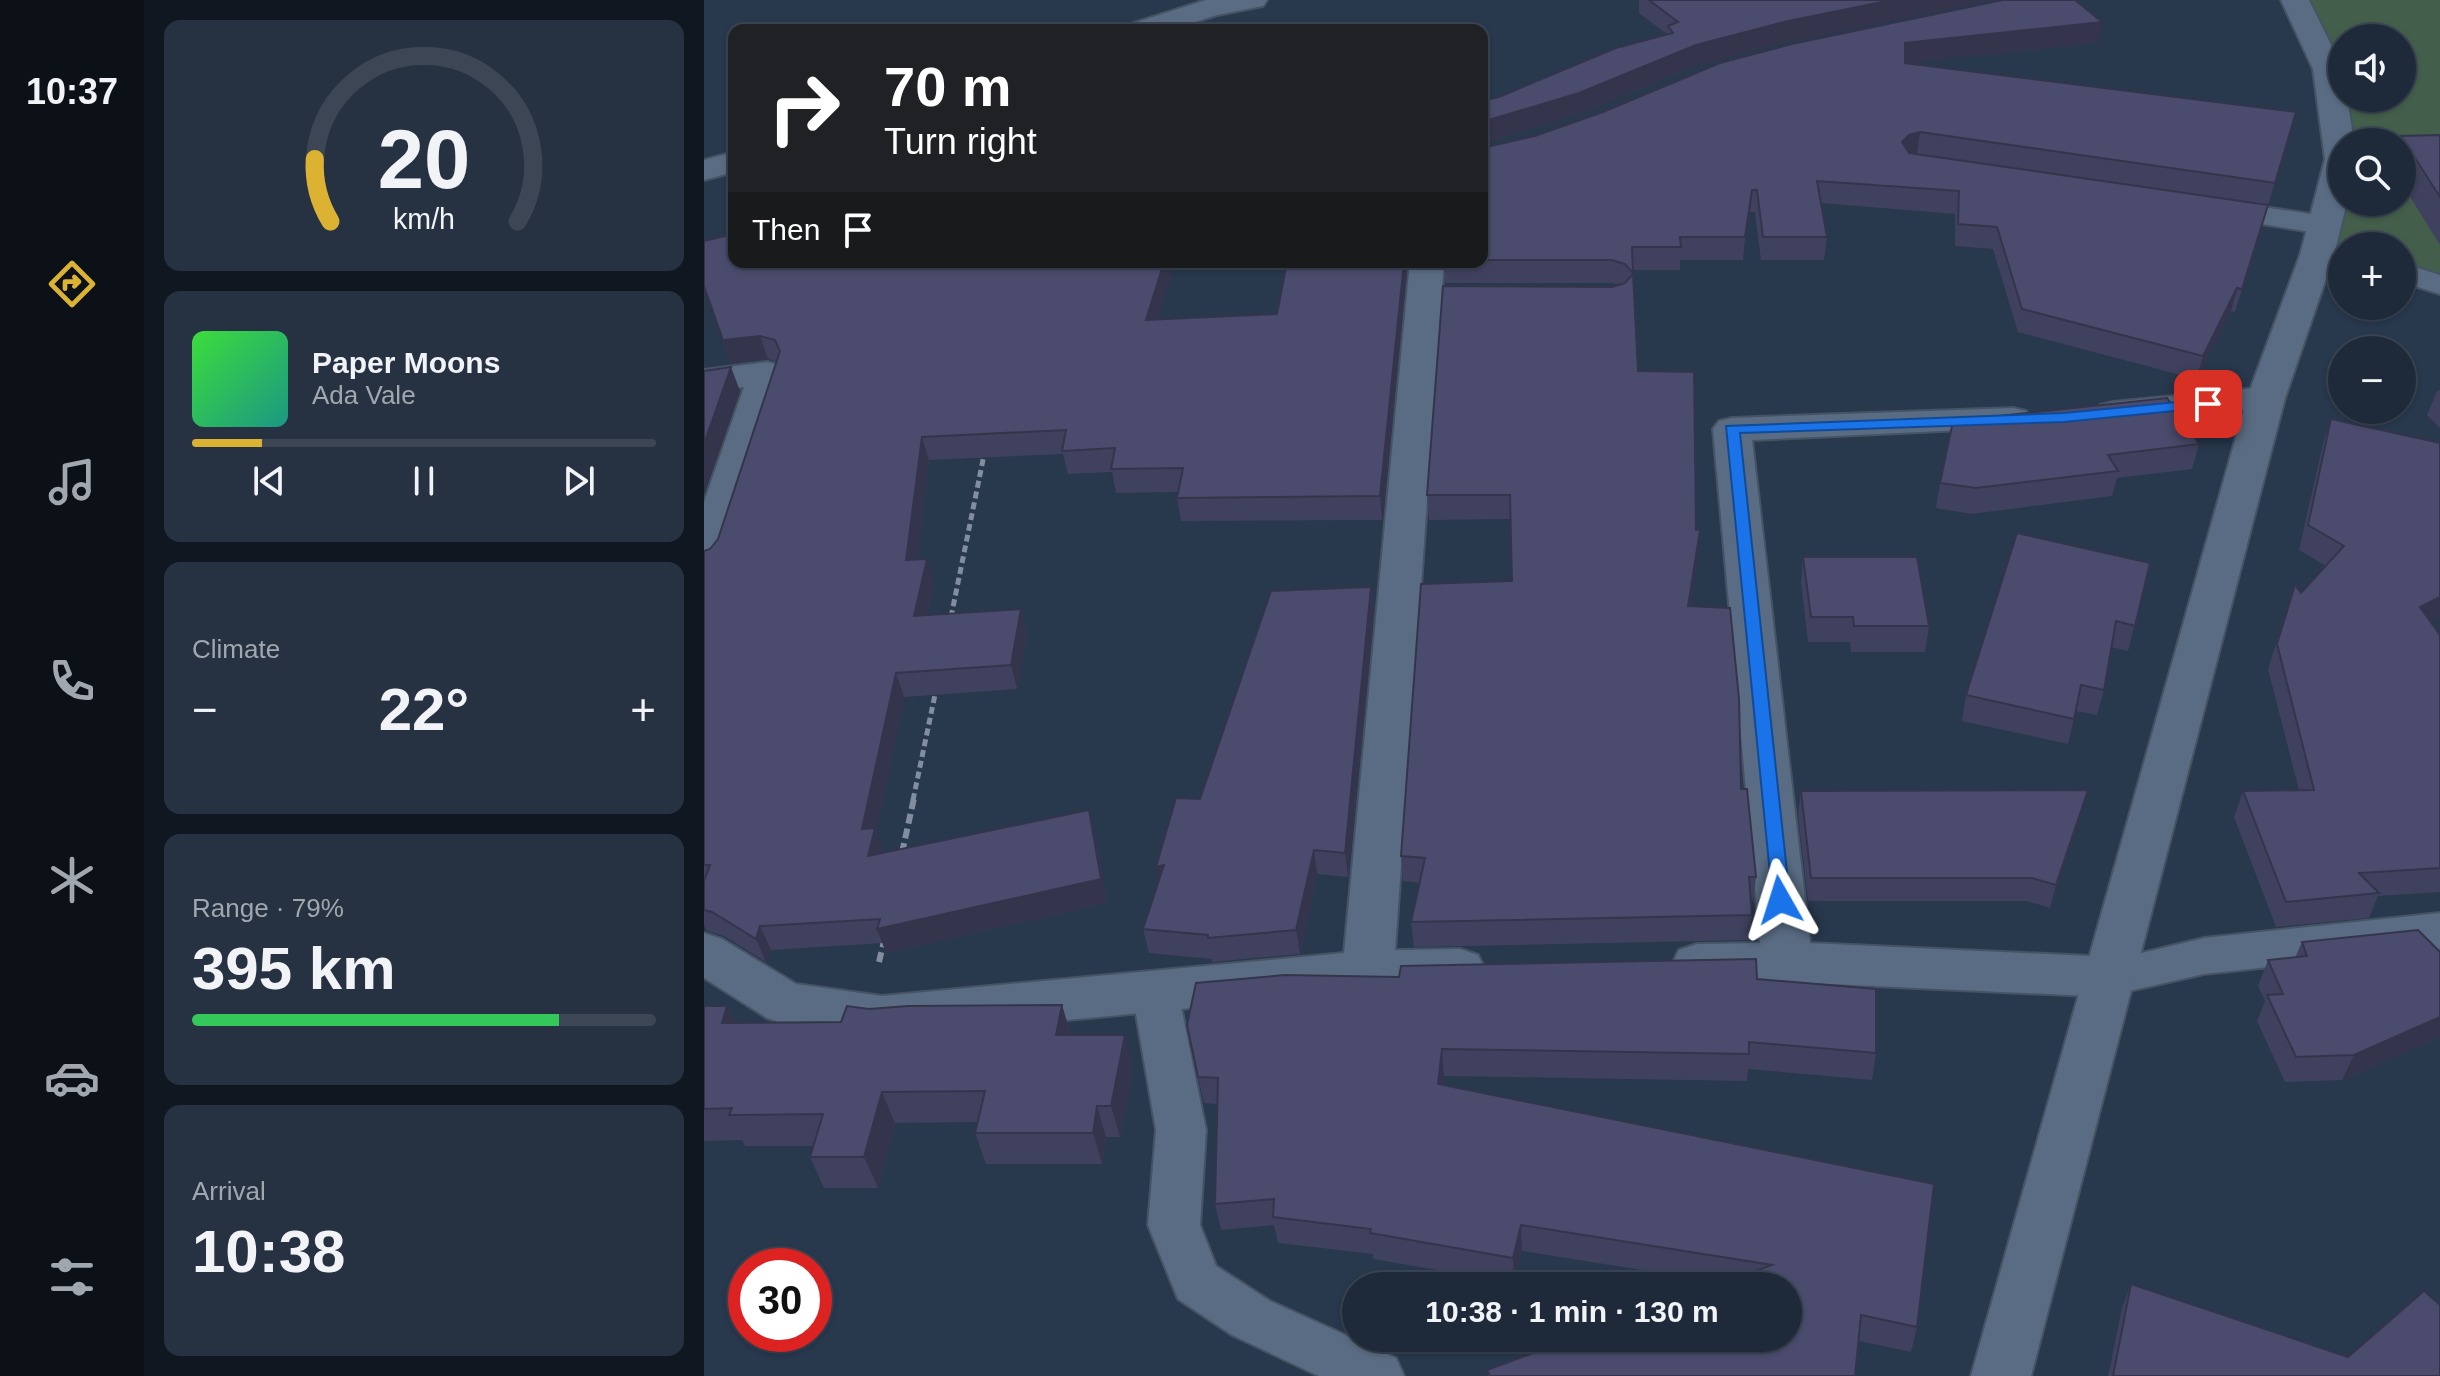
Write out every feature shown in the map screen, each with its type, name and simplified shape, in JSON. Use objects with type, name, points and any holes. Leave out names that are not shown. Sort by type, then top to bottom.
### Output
[{"type":"street","points":[[1160,24],[1212,7],[1253,0]]},
{"type":"street","points":[[2295,0],[2328,69],[2341,159],[2330,232]]},
{"type":"street","points":[[704,170],[728,164]]},
{"type":"street","points":[[2001,1376],[2112,977],[2266,398],[2328,246]]},
{"type":"street","points":[[1368,971],[1435,285]]},
{"type":"street","points":[[704,381],[767,373],[704,561]]},
{"type":"street","points":[[1787,962],[1732,429],[2064,417],[2266,398]]},
{"type":"street","points":[[704,953],[785,1003],[882,1017],[1368,971],[1508,968]]},
{"type":"street","points":[[1647,965],[1787,962],[2112,977]]},
{"type":"lane","points":[[2177,204],[2328,246]]},
{"type":"lane","points":[[2416,276],[2440,284]]},
{"type":"lane","points":[[2112,977],[2204,956],[2440,931]]},
{"type":"lane","points":[[1155,991],[1181,1130],[1174,1225],[1197,1282],[1251,1318],[1377,1376]]},
{"type":"path","points":[[947,633],[986,448]]},
{"type":"path","points":[[899,865],[938,679]]},
{"type":"path","points":[[877,973],[887,927]]},
{"type":"green space","points":[[2295,0],[2440,0],[2440,283],[2416,276],[2416,232],[2328,232],[2328,256],[2317,255],[2328,211],[2328,216],[2416,216],[2416,128],[2332,128]]},
{"type":"building","points":[[1649,0],[1892,0],[1788,21],[1696,45],[1579,93],[1488,120],[1488,100],[1616,48],[1673,33],[1668,26],[1678,22]]},
{"type":"building","points":[[2003,0],[2075,0],[2102,22],[1905,43],[1905,63],[2296,112],[2275,183],[1920,132],[1909,135],[1902,142],[1909,153],[2268,205],[2242,289],[2237,288],[2203,356],[2022,309],[1997,227],[1958,224],[1959,191],[1817,181],[1827,237],[1763,237],[1757,190],[1752,190],[1745,237],[1680,237],[1681,247],[1632,247],[1633,273],[1625,264],[1612,260],[1488,260],[1488,147],[1535,136],[1603,112],[1720,63],[1792,44]]},
{"type":"building","points":[[2440,135],[2440,197],[2416,159],[2416,136]]},
{"type":"building","points":[[728,235],[728,268],[1162,268],[1146,320],[1277,314],[1286,268],[1403,268],[1380,496],[1177,498],[1183,468],[1111,469],[1115,448],[1062,451],[1066,430],[922,437],[906,560],[927,559],[914,616],[1021,609],[1011,665],[896,673],[862,829],[875,828],[868,856],[1089,810],[1101,879],[877,929],[880,919],[760,926],[756,939],[704,910],[704,881],[710,865],[704,865],[704,551],[718,539],[780,351],[775,340],[760,336],[723,340],[704,286],[704,241]]},
{"type":"building","points":[[1633,274],[1638,371],[1694,372],[1696,530],[1700,530],[1688,606],[1730,608],[1739,699],[1741,789],[1747,789],[1756,877],[1749,877],[1752,915],[1411,922],[1425,858],[1401,856],[1421,584],[1512,581],[1510,495],[1427,495],[1443,286],[1612,287],[1625,283]]},
{"type":"building","points":[[731,367],[704,444],[704,371]]},
{"type":"building","points":[[2167,398],[2199,444],[2108,455],[2118,471],[1976,488],[1940,483],[1953,421]]},
{"type":"building","points":[[2330,424],[2354,424],[2440,443],[2440,597],[2420,607],[2440,635],[2440,868],[2359,873],[2379,893],[2286,902],[2243,791],[2314,790],[2277,644],[2295,585],[2301,593],[2344,546],[2308,525]]},
{"type":"building","points":[[2017,533],[2150,563],[2135,626],[2116,621],[2104,690],[2081,685],[2074,719],[1966,695]]},
{"type":"building","points":[[1803,557],[1917,557],[1929,626],[1854,626],[1853,617],[1811,617]]},
{"type":"building","points":[[1371,587],[1345,853],[1314,850],[1296,930],[1208,938],[1208,935],[1143,929],[1164,865],[1156,867],[1176,798],[1200,799],[1271,591]]},
{"type":"building","points":[[2088,790],[2056,885],[2032,878],[1811,878],[1801,791]]},
{"type":"building","points":[[2418,930],[2440,952],[2440,1017],[2354,1055],[2296,1057],[2267,995],[2283,994],[2268,960],[2307,956],[2302,942]]},
{"type":"building","points":[[1756,959],[1757,979],[1876,989],[1876,1053],[1749,1042],[1749,1054],[1442,1049],[1438,1084],[1934,1184],[1917,1327],[1861,1315],[1855,1376],[1490,1376],[1487,1370],[1536,1352],[1802,1352],[1802,1272],[1753,1272],[1772,1265],[1521,1225],[1513,1258],[1370,1233],[1371,1229],[1273,1217],[1274,1199],[1215,1204],[1218,1078],[1198,1077],[1187,1025],[1196,983],[1285,975],[1399,977],[1401,966]]},
{"type":"building","points":[[1062,1005],[1056,1035],[1125,1035],[1111,1106],[1097,1106],[1093,1133],[975,1133],[985,1091],[882,1092],[864,1157],[810,1157],[823,1114],[729,1115],[732,1108],[704,1109],[704,1006],[727,1006],[722,1023],[841,1022],[847,1006],[869,1009]]},
{"type":"building","points":[[2131,1284],[2348,1357],[2424,1291],[2440,1305],[2440,1376],[2113,1376]]},
{"type":"route","points":[[1780,900],[1732,429],[2064,418],[2208,404]]}]
